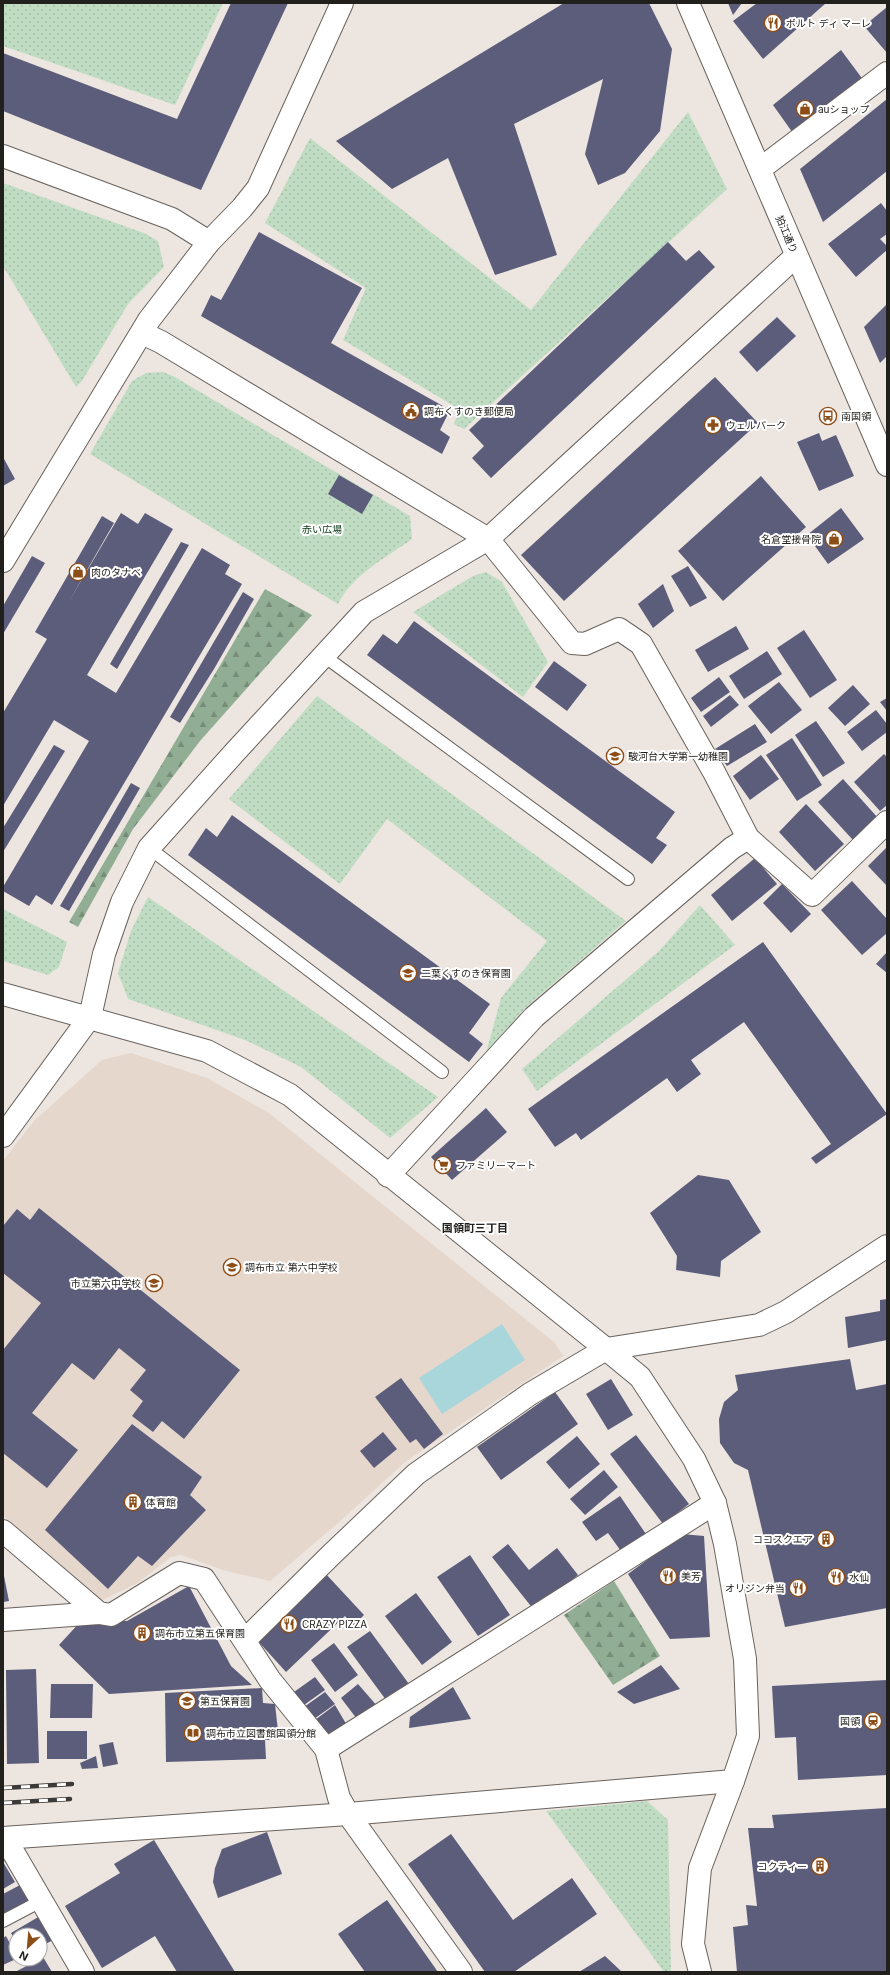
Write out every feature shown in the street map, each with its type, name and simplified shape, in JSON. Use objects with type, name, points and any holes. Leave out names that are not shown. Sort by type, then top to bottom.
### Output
[{"type":"street","points":[[3,561],[142,333],[209,242],[242,208],[258,188],[342,3]]},
{"type":"street","name":"狛江通り","points":[[688,3],[887,465]]},
{"type":"street","points":[[760,169],[887,73]]},
{"type":"street","points":[[3,156],[172,219],[209,242]]},
{"type":"street","points":[[3,1136],[90,1017],[104,954],[122,902],[149,848],[364,612],[488,539],[796,256]]},
{"type":"street","points":[[142,333],[161,342],[488,539],[572,643],[585,644],[619,629],[641,644],[714,772],[748,838],[812,895],[887,822]]},
{"type":"street","points":[[388,1176],[534,1017],[732,848],[748,838]]},
{"type":"street","points":[[3,994],[90,1017],[206,1051],[290,1095],[388,1176],[640,1377],[694,1459],[715,1503],[725,1544],[745,1659],[748,1736],[733,1781],[700,1868],[693,1944],[700,1972]]},
{"type":"street","points":[[245,1640],[416,1474],[530,1394],[606,1349],[759,1325],[786,1312],[887,1246]]},
{"type":"street","points":[[326,1749],[715,1503]]},
{"type":"street","points":[[3,1531],[99,1613]]},
{"type":"street","points":[[3,1620],[99,1613],[111,1615],[179,1573],[204,1579],[270,1680],[326,1749],[339,1798],[348,1814],[461,1972]]},
{"type":"street","points":[[83,1972],[4,1838],[348,1814],[733,1781]]},
{"type":"lane","points":[[324,656],[628,879]]},
{"type":"lane","points":[[149,848],[442,1072]]},
{"type":"lane","points":[[3,1920],[41,1901]]},
{"type":"shaded area","name":"調布市立 第六中学校","points":[[131,1053],[207,1078],[269,1113],[555,1343],[563,1356],[405,1462],[338,1523],[270,1581],[226,1571],[181,1555],[171,1557],[136,1584],[102,1600],[3,1515],[3,1161],[34,1121],[102,1060]]},
{"type":"green space","points":[[3,3],[223,3],[175,105],[3,46]]},
{"type":"green space","points":[[688,112],[727,189],[464,429],[454,424],[459,409],[343,340],[366,288],[265,223],[310,138],[531,310]]},
{"type":"green space","points":[[3,183],[144,233],[158,241],[164,267],[128,304],[82,381],[76,387],[3,266]]},
{"type":"green space","name":"赤い広場","points":[[163,372],[173,376],[410,516],[412,539],[361,575],[344,594],[338,604],[90,454],[132,381],[146,373]]},
{"type":"green space","points":[[486,572],[502,582],[548,662],[523,697],[413,612],[473,576]]},
{"type":"green space","points":[[265,589],[312,615],[200,741],[133,829],[78,927],[69,922]]},
{"type":"green space","points":[[317,696],[626,921],[525,1008],[486,1053],[501,998],[547,941],[387,819],[340,884],[229,799]]},
{"type":"green space","points":[[148,897],[438,1097],[390,1138],[301,1067],[245,1040],[128,999],[118,973],[131,931]]},
{"type":"green space","points":[[700,905],[735,945],[537,1091],[522,1069],[659,951]]},
{"type":"green space","points":[[3,909],[67,942],[59,967],[48,975],[3,961]]},
{"type":"green space","points":[[614,1581],[660,1656],[613,1685],[564,1615]]},
{"type":"green space","points":[[647,1801],[668,1820],[671,1972],[664,1972],[546,1811]]},
{"type":"water","points":[[502,1324],[525,1360],[442,1414],[419,1378]]},
{"type":"building","points":[[231,3],[288,3],[201,190],[3,111],[3,53],[177,119]]},
{"type":"building","points":[[564,3],[649,3],[672,49],[660,131],[625,173],[598,185],[585,154],[603,79],[514,124],[557,255],[495,275],[448,158],[392,189],[336,141]]},
{"type":"building","points":[[728,3],[742,3],[733,15]]},
{"type":"building","points":[[757,3],[826,3],[763,59],[733,21]]},
{"type":"building","points":[[887,7],[887,53],[864,26]]},
{"type":"building","points":[[841,50],[864,81],[795,136],[773,105]]},
{"type":"building","points":[[887,99],[887,171],[823,222],[800,169]]},
{"type":"building","points":[[881,203],[887,211],[887,234],[880,239],[887,246],[887,250],[856,277],[828,244]]},
{"type":"building","points":[[259,232],[362,288],[331,343],[450,410],[440,430],[450,437],[442,454],[201,316],[211,295],[221,300]]},
{"type":"building","points":[[668,242],[686,261],[699,250],[715,267],[491,478],[472,458],[484,446],[469,430]]},
{"type":"building","points":[[887,304],[887,356],[880,363],[864,327]]},
{"type":"building","points":[[777,317],[796,336],[757,372],[739,352]]},
{"type":"building","points":[[715,377],[758,423],[564,601],[521,555]]},
{"type":"building","points":[[819,433],[822,441],[836,435],[854,476],[819,491],[797,442]]},
{"type":"building","points":[[3,457],[15,479],[3,486]]},
{"type":"building","points":[[339,475],[373,495],[362,514],[328,494]]},
{"type":"building","points":[[761,476],[806,527],[723,601],[678,551]]},
{"type":"building","points":[[841,508],[864,539],[828,564],[807,535]]},
{"type":"building","points":[[121,513],[138,524],[145,513],[173,529],[87,675],[116,693],[202,548],[230,565],[225,574],[242,584],[52,905],[36,895],[29,906],[3,891],[3,887],[89,741],[54,720],[3,806],[3,713],[47,639],[35,632],[102,516],[114,523],[68,603]]},
{"type":"building","points":[[181,542],[189,545],[117,669],[110,664]]},
{"type":"building","points":[[32,556],[45,563],[3,634],[3,606]]},
{"type":"building","points":[[688,566],[707,598],[690,607],[671,576]]},
{"type":"building","points":[[663,584],[674,611],[653,628],[638,604]]},
{"type":"building","points":[[243,592],[254,599],[214,669],[180,723],[170,717]]},
{"type":"building","points":[[414,621],[675,812],[656,838],[667,845],[652,864],[367,655],[383,634],[397,644]]},
{"type":"building","points":[[736,626],[749,649],[708,672],[695,650]]},
{"type":"building","points":[[804,630],[837,680],[810,698],[777,648]]},
{"type":"building","points":[[767,651],[782,674],[744,699],[729,676]]},
{"type":"building","points":[[554,661],[587,685],[567,711],[535,687]]},
{"type":"building","points":[[719,677],[730,692],[701,712],[691,698]]},
{"type":"building","points":[[779,682],[802,710],[771,734],[748,706]]},
{"type":"building","points":[[853,685],[870,704],[845,726],[828,708]]},
{"type":"building","points":[[730,695],[739,705],[711,727],[703,716]]},
{"type":"building","points":[[887,698],[887,711],[880,702]]},
{"type":"building","points":[[876,710],[887,724],[887,732],[862,751],[847,732]]},
{"type":"building","points":[[816,721],[845,763],[823,777],[795,735]]},
{"type":"building","points":[[755,724],[767,742],[727,766],[715,749]]},
{"type":"building","points":[[792,738],[822,785],[797,801],[766,755]]},
{"type":"building","points":[[54,745],[65,751],[3,852],[3,828]]},
{"type":"building","points":[[884,754],[887,757],[887,805],[880,811],[854,782]]},
{"type":"building","points":[[761,755],[779,779],[750,800],[733,776]]},
{"type":"building","points":[[843,779],[878,818],[853,840],[818,802]]},
{"type":"building","points":[[131,783],[140,788],[69,911],[60,906]]},
{"type":"building","points":[[806,804],[844,844],[815,871],[779,832]]},
{"type":"building","points":[[232,815],[490,1004],[469,1033],[483,1044],[469,1062],[188,855],[206,828],[217,837]]},
{"type":"building","points":[[887,847],[887,886],[868,866]]},
{"type":"building","points":[[755,858],[777,884],[732,921],[711,895]]},
{"type":"building","points":[[852,881],[887,919],[887,933],[862,955],[821,910]]},
{"type":"building","points":[[782,884],[811,914],[791,933],[763,903]]},
{"type":"building","points":[[763,942],[887,1114],[816,1164],[811,1158],[831,1144],[744,1022],[691,1060],[701,1074],[677,1092],[667,1078],[581,1140],[576,1133],[555,1147],[528,1109]]},
{"type":"building","points":[[887,952],[887,973],[876,964]]},
{"type":"building","points":[[486,1108],[507,1132],[452,1180],[431,1157]]},
{"type":"building","points":[[698,1175],[729,1180],[761,1232],[721,1261],[720,1277],[676,1270],[677,1256],[650,1213]]},
{"type":"building","points":[[39,1208],[240,1370],[184,1439],[162,1421],[153,1432],[132,1416],[143,1401],[130,1390],[146,1370],[119,1348],[94,1380],[72,1363],[32,1413],[78,1450],[47,1488],[3,1453],[3,1350],[41,1303],[3,1273],[3,1226],[17,1209],[30,1220]]},
{"type":"building","points":[[887,1299],[887,1340],[848,1348],[845,1317],[880,1311],[880,1300]]},
{"type":"building","name":"ココスクエア","points":[[850,1359],[856,1390],[887,1384],[887,1608],[785,1627],[748,1470],[734,1463],[720,1443],[719,1419],[724,1402],[738,1390],[735,1375]]},
{"type":"building","points":[[401,1378],[443,1434],[424,1449],[416,1439],[410,1443],[375,1397]]},
{"type":"building","points":[[611,1379],[633,1415],[608,1430],[586,1394]]},
{"type":"building","points":[[555,1392],[578,1424],[501,1480],[477,1447]]},
{"type":"building","name":"体育館","points":[[132,1424],[202,1477],[190,1495],[206,1510],[152,1566],[138,1556],[108,1589],[45,1530]]},
{"type":"building","points":[[383,1432],[397,1449],[374,1468],[360,1451]]},
{"type":"building","points":[[636,1435],[689,1504],[663,1524],[610,1454]]},
{"type":"building","points":[[577,1436],[600,1464],[569,1489],[546,1462]]},
{"type":"building","points":[[604,1470],[618,1487],[585,1515],[570,1499]]},
{"type":"building","points":[[620,1496],[648,1537],[623,1554],[608,1533],[596,1541],[582,1522]]},
{"type":"building","points":[[682,1534],[704,1536],[710,1637],[670,1639],[628,1574]]},
{"type":"building","points":[[508,1544],[529,1570],[557,1548],[578,1575],[534,1610],[492,1557]]},
{"type":"building","points":[[470,1555],[510,1615],[478,1636],[437,1577]]},
{"type":"building","points":[[3,1571],[9,1601],[3,1602]]},
{"type":"building","points":[[325,1573],[364,1615],[353,1626],[345,1616],[286,1672],[257,1640]]},
{"type":"building","name":"調布市立第五保育園","points":[[189,1586],[231,1666],[252,1685],[109,1694],[59,1645],[81,1621],[127,1621]]},
{"type":"building","points":[[416,1593],[452,1642],[422,1665],[385,1616]]},
{"type":"building","points":[[370,1631],[409,1684],[386,1700],[347,1647]]},
{"type":"building","points":[[334,1643],[358,1675],[335,1692],[311,1660]]},
{"type":"building","points":[[661,1665],[680,1689],[634,1704],[617,1692]]},
{"type":"building","points":[[36,1669],[39,1763],[7,1764],[6,1670]]},
{"type":"building","points":[[315,1677],[325,1690],[304,1705],[294,1692]]},
{"type":"building","points":[[887,1680],[887,1775],[798,1780],[796,1737],[775,1738],[772,1686]]},
{"type":"building","points":[[51,1684],[93,1684],[92,1718],[50,1718]]},
{"type":"building","points":[[358,1684],[378,1707],[360,1723],[341,1698]]},
{"type":"building","points":[[453,1687],[471,1719],[409,1728],[410,1717]]},
{"type":"building","points":[[262,1688],[263,1703],[275,1704],[279,1740],[265,1740],[266,1759],[166,1762],[165,1693]]},
{"type":"building","points":[[325,1692],[335,1704],[314,1719],[304,1707]]},
{"type":"building","points":[[335,1705],[348,1727],[332,1738],[315,1720]]},
{"type":"building","points":[[47,1731],[87,1731],[87,1759],[47,1759]]},
{"type":"building","points":[[113,1742],[118,1764],[103,1767],[99,1745]]},
{"type":"building","points":[[96,1756],[98,1768],[82,1769],[80,1763]]},
{"type":"building","name":"コクティー","points":[[887,1808],[887,1972],[737,1972],[733,1927],[748,1925],[746,1905],[757,1906],[748,1828],[774,1828],[772,1815]]},
{"type":"building","points":[[267,1832],[282,1874],[218,1898],[213,1882],[215,1868],[222,1849]]},
{"type":"building","points":[[451,1834],[513,1920],[572,1878],[597,1914],[514,1972],[485,1972],[408,1864]]},
{"type":"building","points":[[154,1840],[235,1972],[177,1972],[155,1936],[102,1968],[65,1906],[120,1873],[114,1864]]},
{"type":"building","points":[[3,1862],[15,1882],[3,1889]]},
{"type":"building","points":[[22,1884],[30,1901],[3,1914],[3,1894]]},
{"type":"building","points":[[387,1900],[438,1972],[365,1972],[338,1934]]},
{"type":"building","points":[[40,1916],[46,1927],[21,1927]]},
{"type":"building","points":[[48,1931],[53,1940],[48,1943]]},
{"type":"building","points":[[6,1936],[8,1940],[8,1963],[3,1965],[3,1938]]},
{"type":"building","points":[[605,1956],[622,1972],[579,1972]]},
{"type":"building","points":[[48,1965],[52,1972],[15,1972],[25,1967],[48,1967]]},
{"type":"railway","points":[[3,1788],[72,1784]]},
{"type":"railway","points":[[3,1803],[70,1799]]},
{"type":"place","name":"ボルト ディ マーレ","points":[[773,23]]},
{"type":"place","name":"auショップ","points":[[805,109]]},
{"type":"place","name":"調布くすのき郵便局","points":[[411,411]]},
{"type":"place","name":"南国領","points":[[828,416]]},
{"type":"place","name":"ウェルパーク","points":[[713,425]]},
{"type":"place","name":"名倉堂接骨院","points":[[834,539]]},
{"type":"place","name":"肉のタナベ","points":[[78,572]]},
{"type":"place","name":"駿河台大学第一幼稚園","points":[[615,756]]},
{"type":"place","name":"二葉くすのき保育園","points":[[408,973]]},
{"type":"place","name":"ファミリーマート","points":[[443,1165]]},
{"type":"place","name":"調布市立 第六中学校","points":[[232,1267]]},
{"type":"place","name":"市立第六中学校","points":[[154,1283]]},
{"type":"place","name":"体育館","points":[[133,1502]]},
{"type":"place","name":"ココスクエア","points":[[826,1539]]},
{"type":"place","name":"美芳","points":[[668,1576]]},
{"type":"place","name":"水仙","points":[[836,1577]]},
{"type":"place","name":"オリジン弁当","points":[[798,1588]]},
{"type":"place","name":"CRAZY PIZZA","points":[[289,1624]]},
{"type":"place","name":"調布市立第五保育園","points":[[142,1633]]},
{"type":"place","name":"第五保育園","points":[[187,1701]]},
{"type":"place","name":"国領","points":[[873,1721]]},
{"type":"place","name":"調布市立図書館国領分館","points":[[193,1733]]},
{"type":"place","name":"コクティー","points":[[820,1866]]},
{"type":"district","name":"国領町三丁目","points":[[475,1228]]}]
